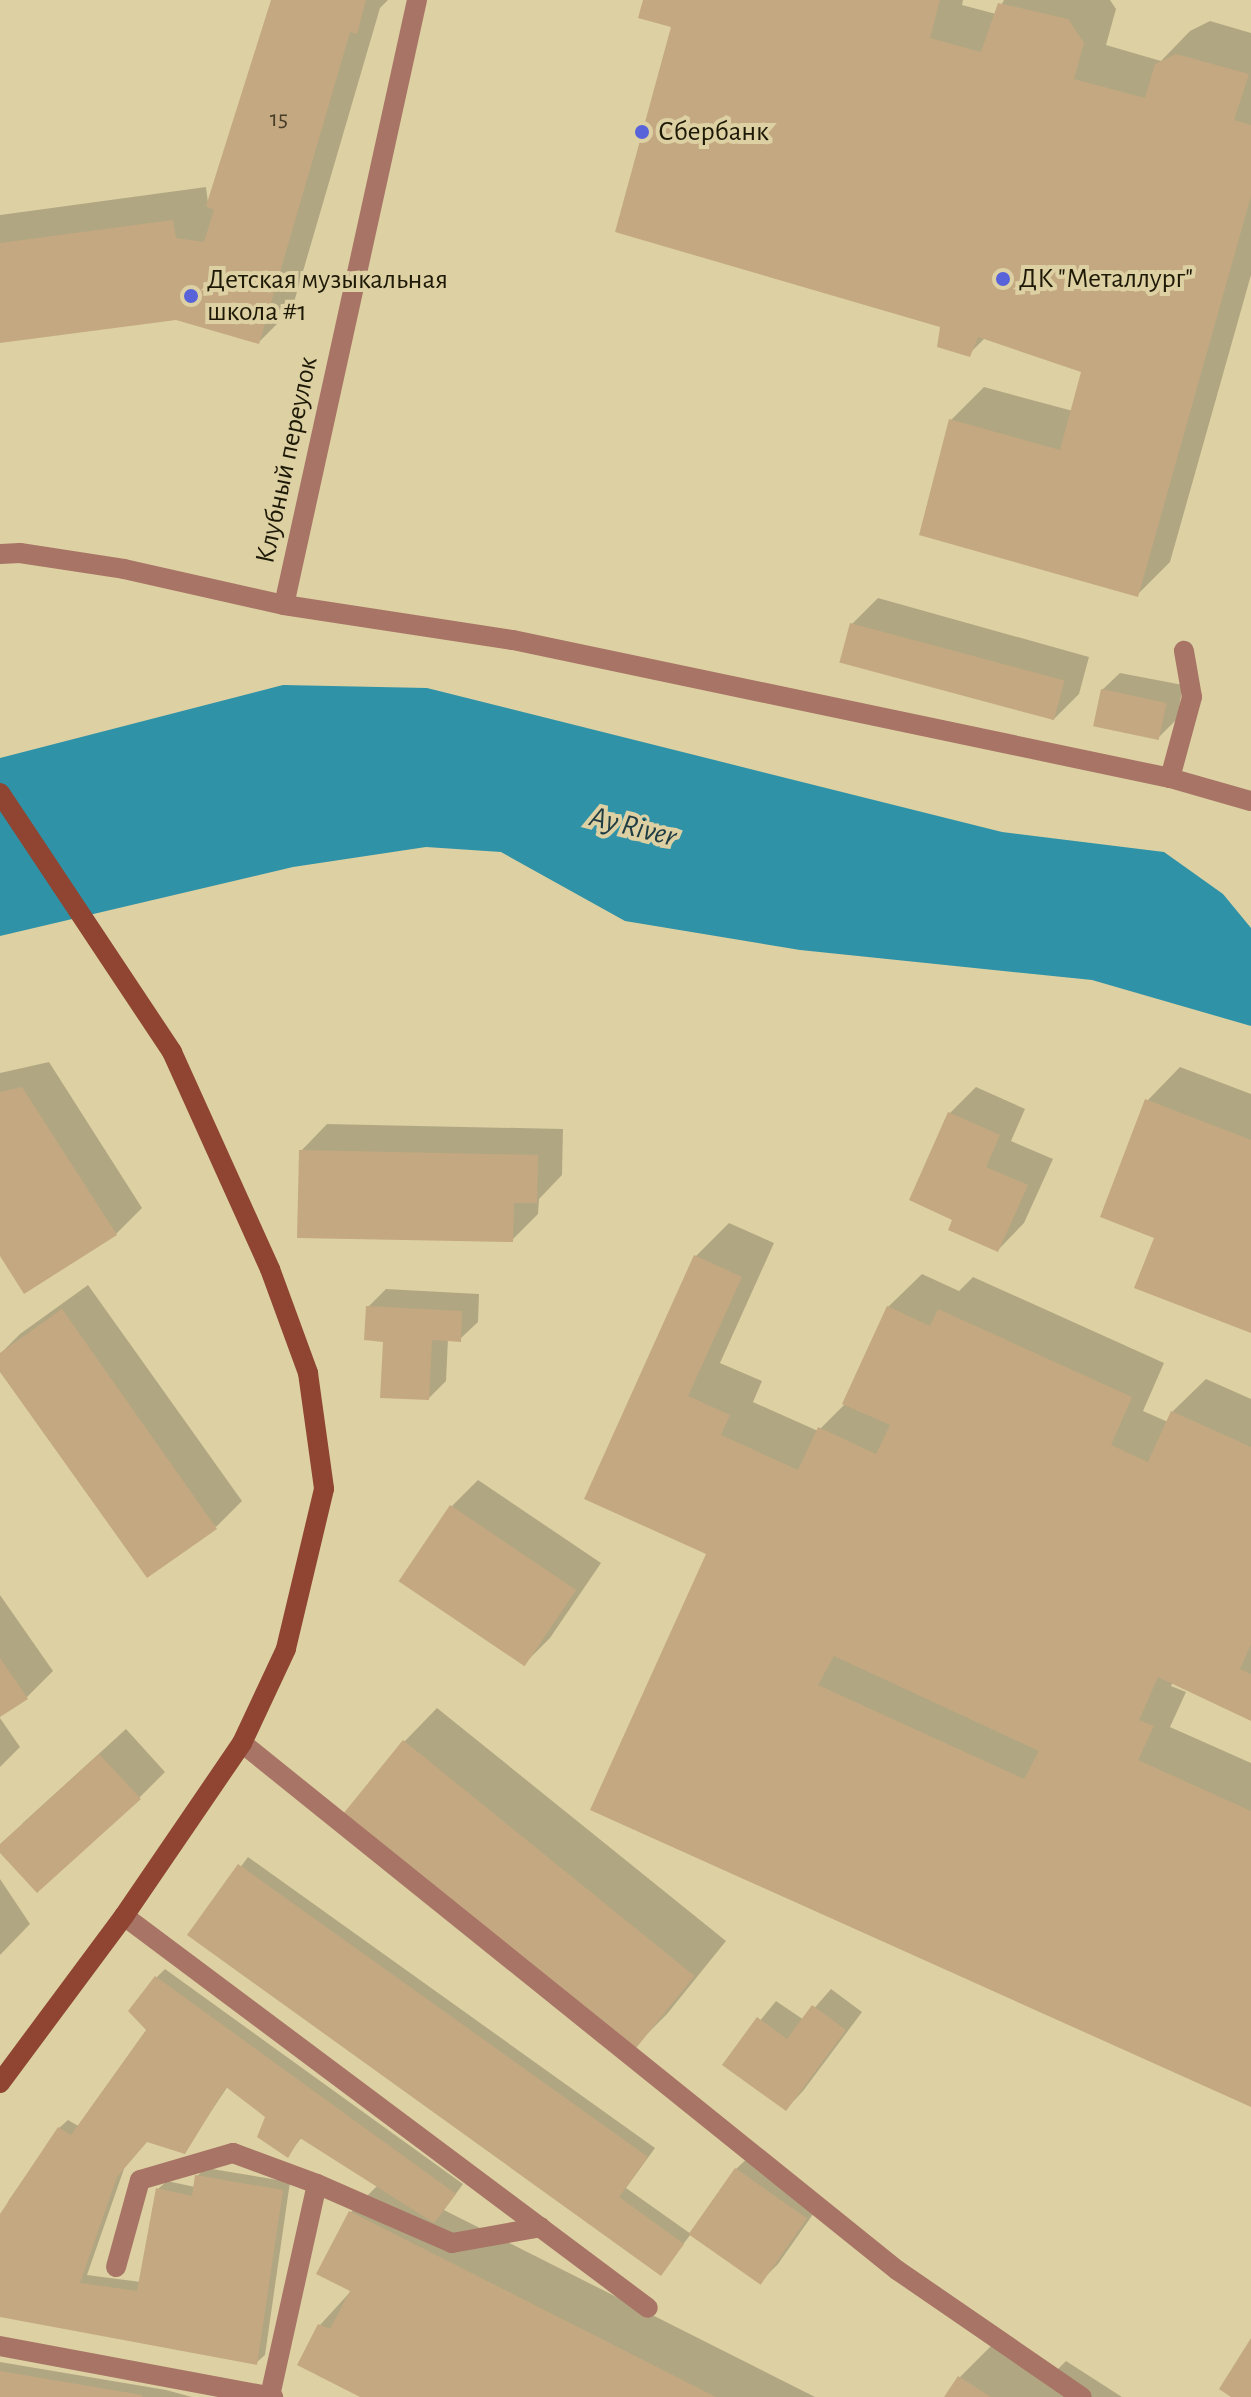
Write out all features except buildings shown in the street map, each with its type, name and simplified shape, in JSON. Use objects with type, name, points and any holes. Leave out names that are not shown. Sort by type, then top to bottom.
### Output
[{"type":"street","name":"Клубный переулок","points":[[284,605],[417,0]]},
{"type":"street","points":[[0,554],[20,553],[124,569],[284,605],[513,640],[1170,778],[1251,801]]},
{"type":"street","points":[[1170,778],[1192,697],[1184,651]]},
{"type":"street","points":[[0,793],[172,1052],[270,1269],[308,1373],[324,1489],[286,1649],[242,1743],[124,1916],[0,2083]]},
{"type":"street","points":[[242,1743],[897,2270],[1082,2397]]},
{"type":"street","points":[[124,1916],[648,2308]]},
{"type":"street","points":[[116,2267],[140,2180],[233,2153],[317,2184],[452,2243],[541,2227]]},
{"type":"street","points":[[0,2346],[271,2396],[317,2184]]},
{"type":"water","name":"Ay River","points":[[283,685],[427,688],[1002,832],[1164,852],[1223,894],[1251,928],[1251,1026],[1092,980],[800,950],[625,921],[501,852],[426,847],[293,867],[0,936],[0,758]]},
{"type":"place","name":"Сбербанк","points":[[642,132]]},
{"type":"place","name":"ДК \"Металлург\"","points":[[1003,279]]},
{"type":"place","name":"Детская музыкальная школа #1","points":[[191,296]]}]
